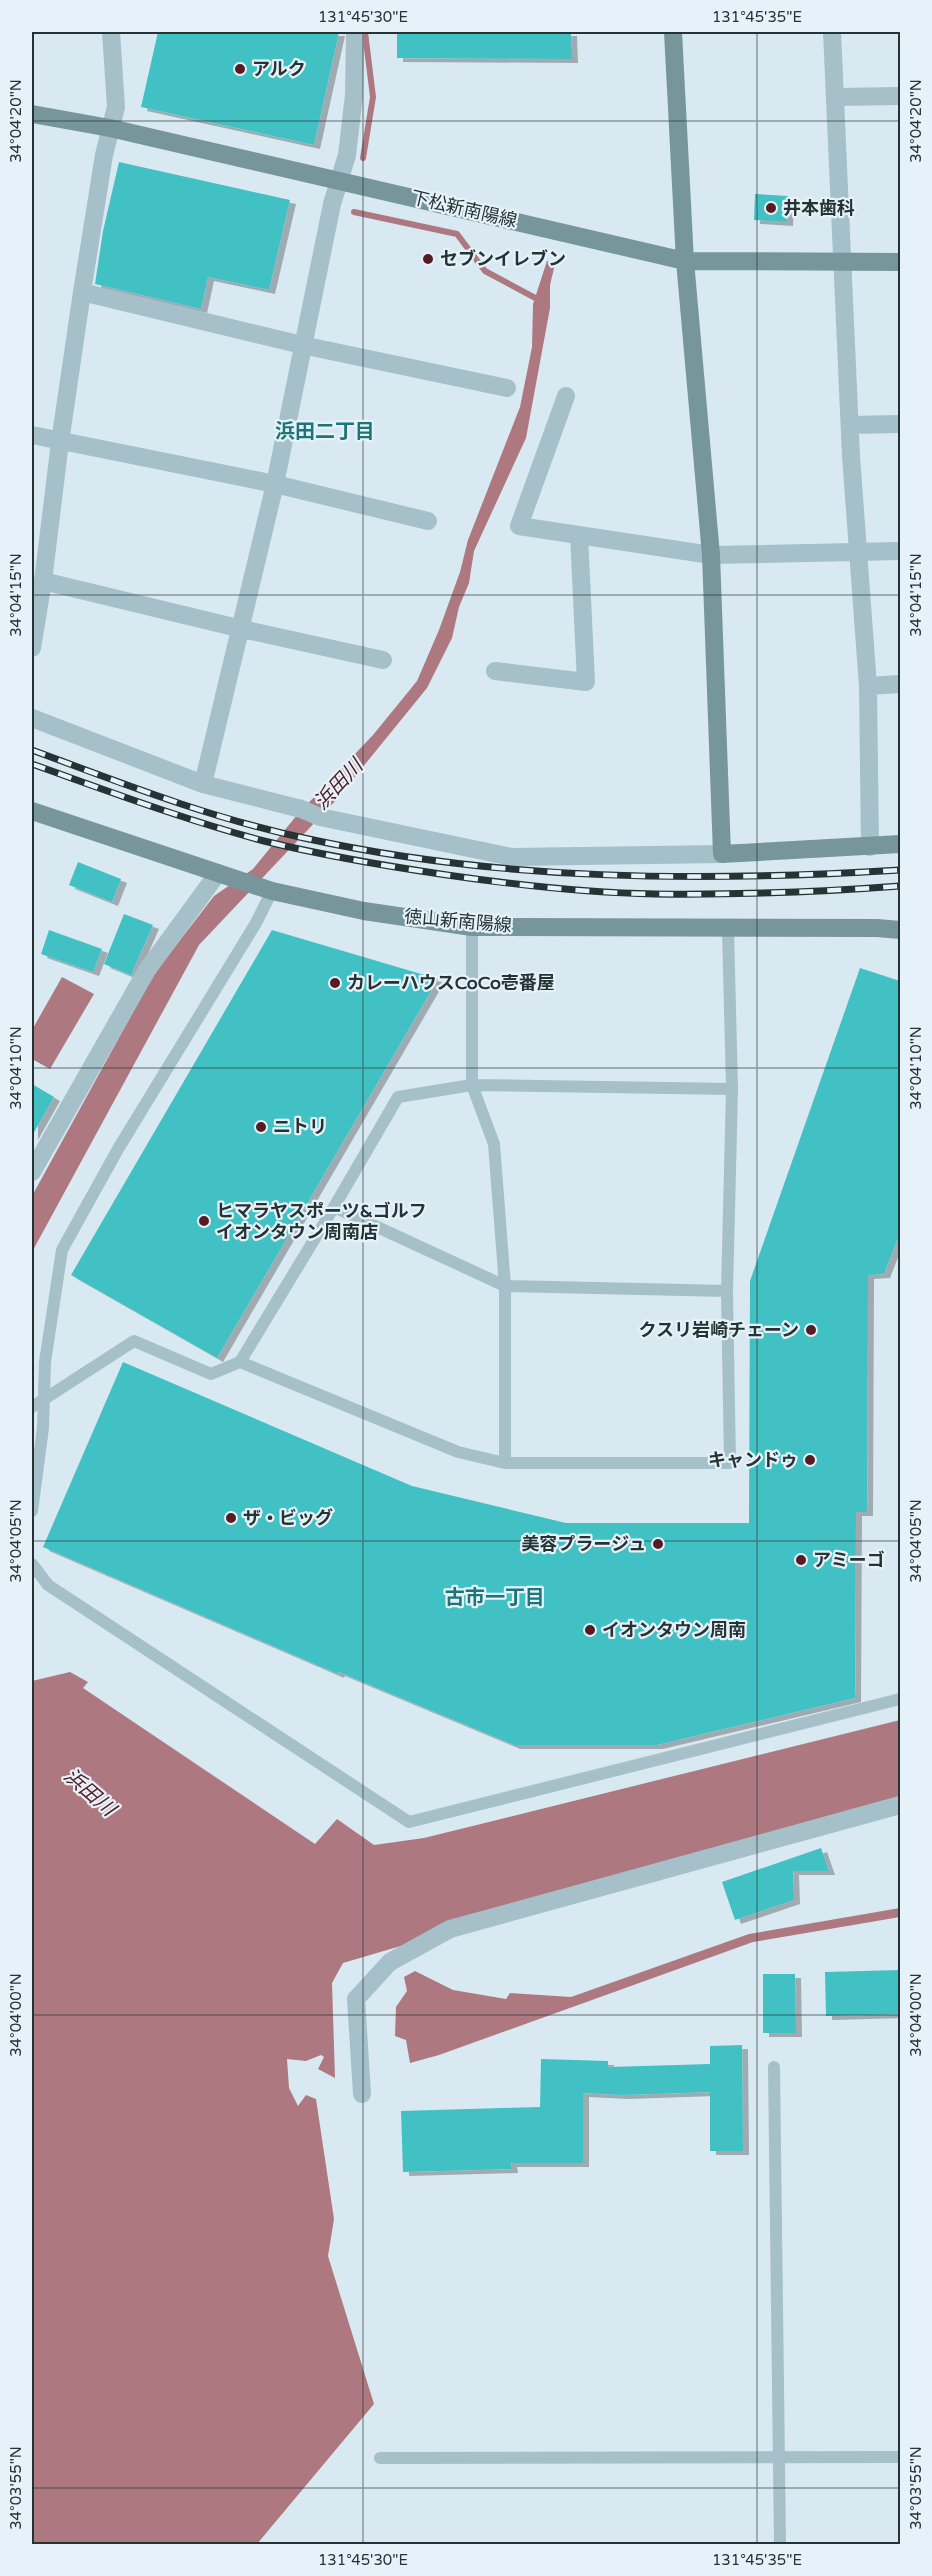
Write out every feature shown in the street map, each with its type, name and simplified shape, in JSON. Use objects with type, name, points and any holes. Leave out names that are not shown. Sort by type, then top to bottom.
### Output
[{"type":"main road","points":[[673,32],[685,261],[711,555],[722,854],[900,844]]},
{"type":"main road","name":"下松新南陽線","points":[[32,114],[110,128],[685,261],[900,262]]},
{"type":"main road","name":"徳山新南陽線","points":[[32,811],[265,888],[364,911],[472,927],[877,928],[900,930]]},
{"type":"street","points":[[32,648],[82,292],[110,128],[116,107],[111,32]]},
{"type":"street","points":[[203,784],[242,629],[275,484],[338,180],[347,155],[353,105],[355,32]]},
{"type":"street","points":[[832,32],[837,98],[850,425],[868,686],[870,847]]},
{"type":"street","points":[[837,98],[900,96]]},
{"type":"street","points":[[82,292],[302,345],[507,388]]},
{"type":"street","points":[[566,396],[519,526],[711,555],[900,551]]},
{"type":"street","points":[[850,425],[900,424]]},
{"type":"street","points":[[32,435],[275,484],[428,521]]},
{"type":"street","points":[[495,671],[586,682],[579,535]]},
{"type":"street","points":[[43,581],[383,660]]},
{"type":"street","points":[[868,686],[900,684]]},
{"type":"street","points":[[32,718],[203,784],[300,809],[320,817],[512,857],[722,854]]},
{"type":"street","points":[[32,1172],[147,970],[224,875]]},
{"type":"street","points":[[362,2094],[357,1998],[390,1962],[450,1929],[900,1805]]},
{"type":"lane","points":[[32,1511],[43,1428],[45,1362],[62,1250],[118,1149],[256,922],[265,888]]},
{"type":"lane","points":[[472,927],[472,1086],[494,1144],[505,1286],[505,1463]]},
{"type":"lane","points":[[240,1362],[458,1452],[505,1463],[730,1463],[727,1291],[732,1089],[728,929]]},
{"type":"lane","points":[[32,1407],[134,1341],[211,1374],[240,1362],[334,1208],[398,1097],[472,1086],[732,1089]]},
{"type":"lane","points":[[334,1208],[505,1286],[727,1291]]},
{"type":"lane","points":[[32,1563],[48,1585],[409,1822],[900,1700]]},
{"type":"lane","points":[[774,2067],[780,2544]]},
{"type":"lane","points":[[380,2458],[900,2457]]},
{"type":"water","name":"浜田川","points":[[547,261],[555,264],[550,285],[550,308],[526,438],[474,551],[469,583],[459,607],[452,638],[427,688],[336,800],[199,945],[32,1252],[32,1196],[154,974],[214,896],[253,869],[297,815],[373,735],[417,681],[439,630],[460,572],[468,540],[520,407],[532,347],[533,304]]},
{"type":"water","points":[[62,977],[94,994],[50,1069],[32,1059],[32,1030]]},
{"type":"water","name":"浜田川","points":[[70,1672],[88,1682],[83,1688],[315,1844],[337,1819],[374,1845],[424,1838],[900,1720],[900,1799],[343,1963],[332,1983],[335,2078],[318,2069],[324,2057],[321,2055],[306,2061],[287,2059],[289,2088],[298,2106],[306,2095],[316,2099],[334,2219],[328,2256],[374,2404],[257,2544],[32,2544],[32,1681]]},
{"type":"water","points":[[900,1908],[900,1917],[753,1942],[439,2055],[410,2063],[406,2040],[395,2036],[396,2007],[407,1991],[404,1977],[415,1971],[453,1990],[506,1999],[510,1993],[571,1997],[749,1934]]},
{"type":"building","name":"アルク","points":[[158,32],[339,32],[314,145],[141,107]]},
{"type":"building","points":[[397,32],[571,32],[572,59],[397,58]]},
{"type":"building","points":[[119,162],[290,200],[269,290],[208,277],[201,309],[95,284],[103,231]]},
{"type":"building","name":"井本歯科","points":[[755,194],[788,196],[787,222],[754,220]]},
{"type":"building","points":[[78,862],[121,879],[112,902],[69,885]]},
{"type":"building","points":[[124,914],[153,925],[131,975],[104,964]]},
{"type":"building","points":[[49,930],[102,949],[93,972],[41,954]]},
{"type":"building","points":[[272,930],[438,979],[217,1358],[71,1275]]},
{"type":"building","points":[[860,968],[900,981],[900,1233],[884,1274],[868,1275],[867,1512],[856,1512],[855,1698],[657,1745],[514,1745],[339,1672],[338,1674],[43,1547],[123,1362],[412,1486],[566,1523],[749,1523],[750,1281]]},
{"type":"building","points":[[32,1084],[54,1097],[32,1136]]},
{"type":"building","points":[[821,1848],[829,1871],[793,1871],[794,1900],[735,1920],[722,1882]]},
{"type":"building","points":[[900,1970],[900,2014],[826,2016],[825,1972]]},
{"type":"building","points":[[763,1974],[795,1974],[796,2033],[763,2033]]},
{"type":"building","points":[[742,2045],[743,2151],[710,2151],[710,2092],[622,2095],[583,2093],[583,2163],[511,2163],[512,2169],[403,2172],[401,2111],[540,2107],[541,2059],[608,2061],[608,2067],[710,2064],[710,2046]]},
{"type":"waterway","points":[[363,158],[373,97],[365,32]]},
{"type":"waterway","points":[[354,212],[457,234],[485,271],[541,301]]},
{"type":"railway","points":[[32,750],[166,799],[269,830],[378,852],[452,863],[601,875],[750,876],[900,870]]},
{"type":"railway","points":[[32,764],[176,815],[264,841],[356,860],[473,879],[577,890],[655,894],[778,893],[900,886]]},
{"type":"place","name":"アルク","points":[[240,69]]},
{"type":"place","name":"井本歯科","points":[[771,208]]},
{"type":"place","name":"セブンイレブン","points":[[428,259]]},
{"type":"place","name":"カレーハウスCoCo壱番屋","points":[[335,983]]},
{"type":"place","name":"ニトリ","points":[[261,1127]]},
{"type":"place","name":"ヒマラヤスポーツ&ゴルフ イオンタウン周南店","points":[[204,1221]]},
{"type":"place","name":"クスリ岩崎チェーン","points":[[811,1330]]},
{"type":"place","name":"キャンドゥ","points":[[810,1460]]},
{"type":"place","name":"ザ・ビッグ","points":[[231,1518]]},
{"type":"place","name":"美容プラージュ","points":[[658,1544]]},
{"type":"place","name":"アミーゴ","points":[[801,1560]]},
{"type":"place","name":"イオンタウン周南","points":[[590,1630]]},
{"type":"district","name":"浜田二丁目","points":[[325,431]]},
{"type":"district","name":"古市一丁目","points":[[495,1597]]}]
